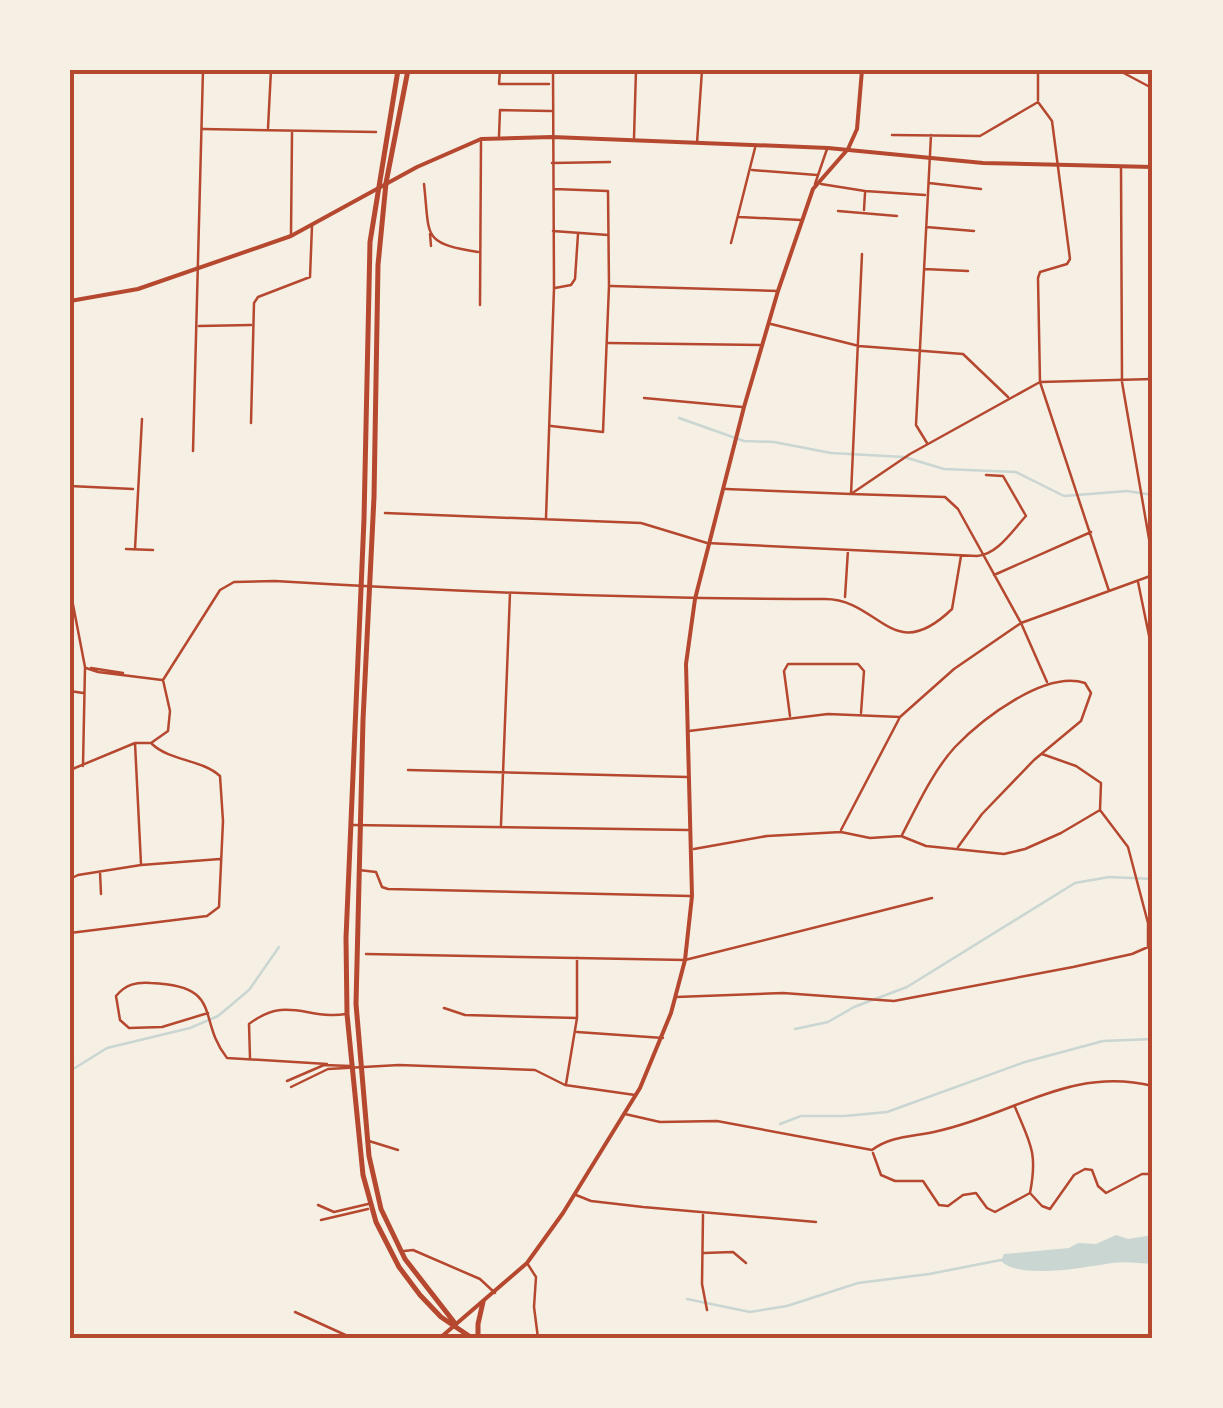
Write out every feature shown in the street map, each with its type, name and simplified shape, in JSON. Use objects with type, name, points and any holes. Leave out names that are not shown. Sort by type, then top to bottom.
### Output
[{"type":"main road","points":[[398,70],[370,242],[347,1014],[362,1175],[370,1206],[391,1254],[441,1317],[475,1338],[484,1302]]},
{"type":"main road","points":[[408,70],[386,184],[378,265],[376,433],[355,968],[360,1066],[369,1154],[379,1204],[408,1264],[455,1325]]},
{"type":"main road","points":[[440,1338],[527,1263],[635,1096],[663,1038],[685,960],[692,896],[686,664],[695,599],[778,291],[814,189],[848,149],[860,118],[862,70]]},
{"type":"main road","points":[[70,301],[128,292],[291,236],[481,138],[552,137],[828,148],[983,163],[1153,167]]},
{"type":"main road","points":[[366,432],[376,433]]},
{"type":"main road","points":[[360,1211],[374,1216]]},
{"type":"street","points":[[193,451],[203,70]]},
{"type":"street","points":[[268,131],[270,70]]},
{"type":"street","points":[[328,70],[386,71]]},
{"type":"street","points":[[500,70],[499,84],[552,84]]},
{"type":"street","points":[[546,519],[554,288],[553,70]]},
{"type":"street","points":[[634,142],[636,70]]},
{"type":"street","points":[[697,144],[702,70]]},
{"type":"street","points":[[1038,70],[1038,102],[1052,120],[1070,259],[1067,264],[1040,272],[1038,278],[1040,382],[1109,591]]},
{"type":"street","points":[[1118,70],[1152,86],[1153,93]]},
{"type":"street","points":[[892,134],[980,136],[1038,102]]},
{"type":"street","points":[[498,137],[500,110],[551,111]]},
{"type":"street","points":[[202,129],[376,132]]},
{"type":"street","points":[[291,236],[292,132]]},
{"type":"street","points":[[927,444],[916,425],[931,135]]},
{"type":"street","points":[[480,306],[481,138]]},
{"type":"street","points":[[731,243],[756,146]]},
{"type":"street","points":[[814,189],[828,148]]},
{"type":"street","points":[[552,162],[610,162]]},
{"type":"street","points":[[1122,165],[1122,382],[1153,562]]},
{"type":"street","points":[[751,170],[817,175]]},
{"type":"street","points":[[927,182],[981,189]]},
{"type":"street","points":[[424,184],[430,246]]},
{"type":"street","points":[[821,184],[927,196]]},
{"type":"street","points":[[551,426],[603,432],[610,235],[608,191],[552,189]]},
{"type":"street","points":[[864,213],[865,192]]},
{"type":"street","points":[[838,211],[897,216]]},
{"type":"street","points":[[738,217],[803,220]]},
{"type":"street","points":[[251,422],[256,300],[310,276],[312,225]]},
{"type":"street","points":[[926,227],[974,231]]},
{"type":"street","points":[[553,231],[610,235]]},
{"type":"street","points":[[430,232],[442,246]]},
{"type":"street","points":[[554,288],[571,285],[575,279],[578,234]]},
{"type":"street","points":[[430,246],[436,240]]},
{"type":"street","points":[[430,246],[480,252]]},
{"type":"street","points":[[851,494],[862,254]]},
{"type":"street","points":[[922,269],[968,271]]},
{"type":"street","points":[[609,286],[778,291]]},
{"type":"street","points":[[770,324],[858,346],[963,354],[1009,398]]},
{"type":"street","points":[[198,326],[254,325]]},
{"type":"street","points":[[607,342],[762,345]]},
{"type":"street","points":[[851,494],[927,444],[1040,382],[1153,379]]},
{"type":"street","points":[[644,398],[744,407]]},
{"type":"street","points":[[134,549],[142,418]]},
{"type":"street","points":[[385,513],[641,524],[707,543],[986,555],[1026,516],[1003,476],[986,475]]},
{"type":"street","points":[[70,486],[136,489]]},
{"type":"street","points":[[723,488],[944,497],[958,509],[986,555],[992,576],[1021,622],[1048,682]]},
{"type":"street","points":[[992,576],[1091,532]]},
{"type":"street","points":[[126,549],[153,550]]},
{"type":"street","points":[[845,599],[848,550]]},
{"type":"street","points":[[70,770],[135,744],[151,743],[168,731],[163,680],[220,590],[234,582],[263,580],[695,599],[845,599],[890,628],[906,633],[922,631],[952,608],[961,556]]},
{"type":"street","points":[[840,832],[900,717],[954,668],[1021,622],[1153,575]]},
{"type":"street","points":[[1138,581],[1153,655]]},
{"type":"street","points":[[70,589],[85,667],[84,766]]},
{"type":"street","points":[[501,827],[510,592]]},
{"type":"street","points":[[790,717],[784,672],[788,664],[858,664],[864,671],[861,713]]},
{"type":"street","points":[[85,667],[163,680]]},
{"type":"street","points":[[901,836],[954,748],[996,712],[1048,682],[1084,683],[1091,694],[1081,721],[982,814],[956,849]]},
{"type":"street","points":[[70,691],[86,694]]},
{"type":"street","points":[[688,731],[790,717],[861,713],[900,717]]},
{"type":"street","points":[[70,933],[211,914],[218,907],[222,859],[220,776],[198,762],[158,750],[151,743]]},
{"type":"street","points":[[135,744],[141,865]]},
{"type":"street","points":[[676,997],[783,992],[894,1001],[1132,954],[1148,947],[1148,923],[1128,847],[1100,810],[1100,783],[1076,766],[1042,754]]},
{"type":"street","points":[[408,770],[690,777]]},
{"type":"street","points":[[692,849],[766,836],[840,832],[870,838],[901,836],[926,846],[1004,854],[1026,849],[1100,810]]},
{"type":"street","points":[[350,825],[692,829]]},
{"type":"street","points":[[70,880],[141,865],[222,859]]},
{"type":"street","points":[[358,870],[376,872],[385,889],[692,896]]},
{"type":"street","points":[[100,872],[101,894]]},
{"type":"street","points":[[366,954],[685,960],[932,898]]},
{"type":"street","points":[[565,1085],[577,1018],[578,957]]},
{"type":"street","points":[[208,1013],[162,1027],[129,1028],[120,1020],[116,996],[138,982],[174,984],[191,991],[208,1013],[224,1055],[351,1066],[530,1070],[565,1085],[635,1096]]},
{"type":"street","points":[[250,1060],[249,1024],[268,1011],[286,1008],[347,1014]]},
{"type":"street","points":[[444,1008],[466,1015],[577,1018]]},
{"type":"street","points":[[575,1032],[663,1038]]},
{"type":"street","points":[[287,1080],[327,1064]]},
{"type":"street","points":[[291,1087],[323,1070],[351,1066]]},
{"type":"street","points":[[624,1114],[660,1122],[716,1121],[872,1150],[894,1138],[938,1132],[1040,1094],[1092,1081],[1131,1081],[1153,1086]]},
{"type":"street","points":[[872,1150],[881,1175],[896,1181],[923,1181],[939,1205],[948,1206],[963,1194],[976,1193],[986,1208],[995,1212],[1030,1193],[1036,1164],[1014,1105]]},
{"type":"street","points":[[368,1140],[398,1150]]},
{"type":"street","points":[[369,1154],[382,1146]]},
{"type":"street","points":[[1030,1193],[1042,1206],[1050,1208],[1074,1175],[1085,1169],[1092,1170],[1106,1194],[1142,1174],[1153,1174]]},
{"type":"street","points":[[575,1194],[591,1201],[816,1222]]},
{"type":"street","points":[[318,1205],[334,1212],[370,1206]]},
{"type":"street","points":[[322,1220],[370,1206]]},
{"type":"street","points":[[702,1213],[702,1284],[707,1310]]},
{"type":"street","points":[[399,1249],[416,1252],[480,1279],[496,1293]]},
{"type":"street","points":[[408,1264],[416,1252]]},
{"type":"street","points":[[702,1253],[734,1252],[746,1263]]},
{"type":"street","points":[[527,1263],[536,1277],[538,1338]]},
{"type":"street","points":[[295,1312],[352,1338]]},
{"type":"shaded area","points":[[1116,1235],[1128,1239],[1153,1235],[1153,1264],[1117,1262],[1038,1271],[1010,1267],[1001,1261],[1004,1254],[1096,1244]]},
{"type":"waterway","points":[[679,418],[744,441],[774,442],[831,453],[904,457],[944,469],[1016,472],[1064,496],[1127,491],[1153,495]]},
{"type":"waterway","points":[[795,1029],[828,1022],[854,1007],[907,987],[1075,883],[1109,877],[1153,879]]},
{"type":"waterway","points":[[70,1071],[107,1048],[190,1028],[218,1016],[249,990],[279,947]]},
{"type":"waterway","points":[[780,1124],[801,1116],[887,1112],[1025,1062],[1103,1041],[1153,1039]]},
{"type":"waterway","points":[[687,1299],[750,1312],[787,1306],[858,1283],[1001,1260]]}]
